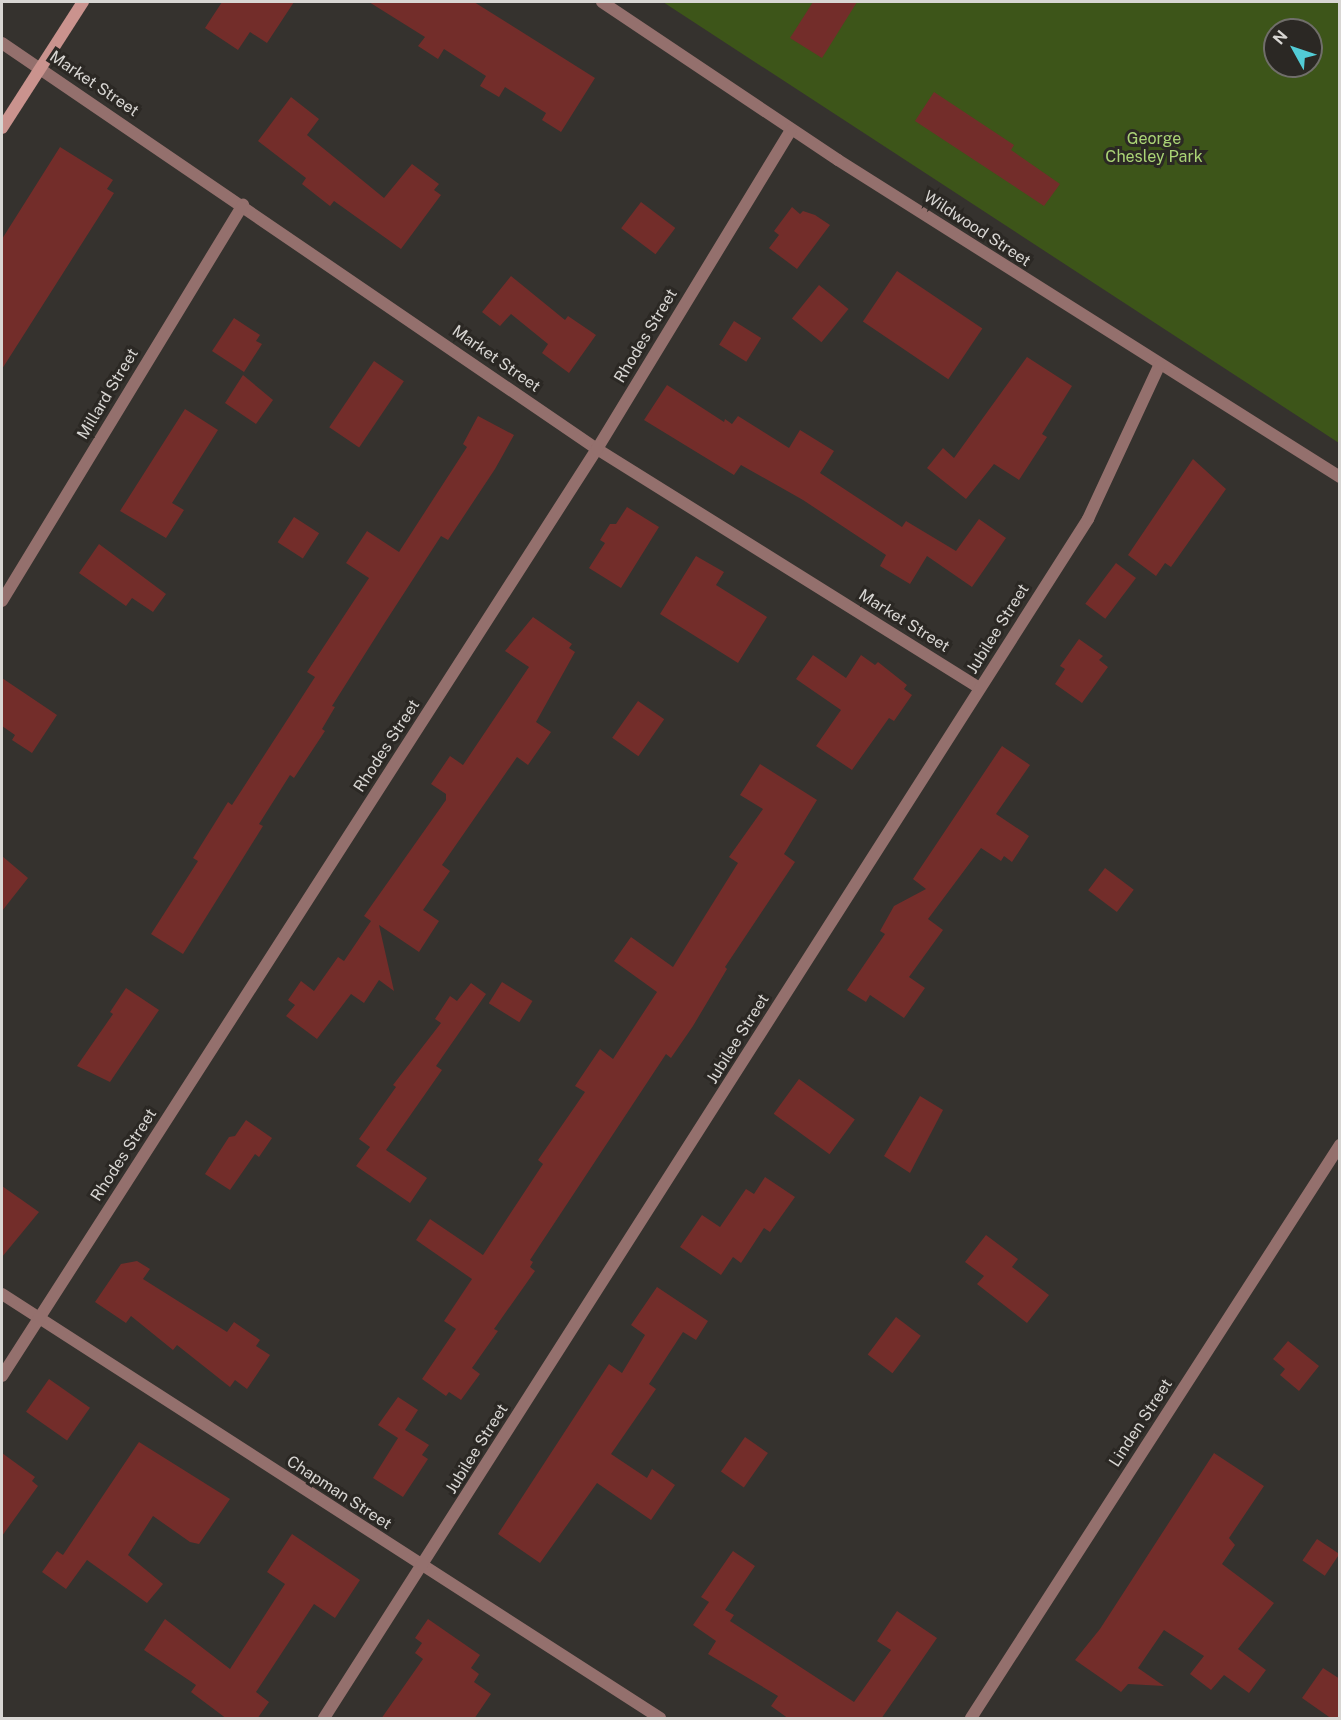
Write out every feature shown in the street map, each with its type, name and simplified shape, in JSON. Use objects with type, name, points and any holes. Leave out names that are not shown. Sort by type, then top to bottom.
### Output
[{"type":"main road","points":[[2,128],[83,2]]},
{"type":"street","name":"Wildwood Street","points":[[602,2],[791,130],[1159,366],[1340,477]]},
{"type":"street","name":"Market Street","points":[[2,43],[243,205],[597,449],[980,688]]},
{"type":"street","name":"Rhodes Street","points":[[2,1376],[597,449],[791,130]]},
{"type":"street","name":"Millard Street","points":[[2,601],[243,205]]},
{"type":"street","name":"Jubilee Street","points":[[324,1719],[1088,519],[1159,366]]},
{"type":"street","name":"Linden Street","points":[[971,1719],[1340,1145]]},
{"type":"street","name":"Chapman Street","points":[[2,1294],[660,1719]]},
{"type":"green space","name":"George Chesley Park","points":[[663,2],[1339,2],[1339,443]]},
{"type":"building","points":[[222,2],[294,2],[267,43],[250,32],[238,50],[205,28]]},
{"type":"building","points":[[369,2],[474,2],[595,78],[561,132],[542,120],[546,113],[505,87],[499,97],[480,86],[486,76],[444,49],[438,59],[418,46],[425,37]]},
{"type":"building","points":[[813,2],[857,2],[822,58],[790,38]]},
{"type":"building","points":[[934,92],[1014,145],[1011,150],[1060,184],[1044,206],[915,121]]},
{"type":"building","points":[[291,97],[319,119],[307,135],[384,198],[412,164],[439,184],[434,190],[441,195],[401,249],[334,201],[330,206],[302,184],[306,178],[258,141]]},
{"type":"building","points":[[60,147],[113,180],[107,189],[114,193],[2,369],[2,239]]},
{"type":"building","points":[[641,202],[675,228],[655,254],[621,228]]},
{"type":"building","points":[[792,207],[800,214],[803,211],[815,215],[830,225],[797,269],[769,248],[779,235],[774,231]]},
{"type":"building","points":[[897,271],[982,329],[948,379],[863,322]]},
{"type":"building","points":[[511,276],[565,320],[568,316],[596,335],[569,373],[542,353],[548,344],[511,314],[500,326],[482,312]]},
{"type":"building","points":[[819,285],[849,309],[821,342],[792,318]]},
{"type":"building","points":[[234,318],[260,335],[256,341],[262,344],[244,372],[212,351]]},
{"type":"building","points":[[734,321],[761,338],[746,362],[719,345]]},
{"type":"building","points":[[1027,357],[1072,386],[1042,434],[1047,437],[1019,480],[994,464],[966,499],[927,468],[943,448],[954,458]]},
{"type":"building","points":[[374,361],[404,381],[359,447],[329,427]]},
{"type":"building","points":[[243,375],[273,400],[256,424],[225,403]]},
{"type":"building","points":[[667,385],[724,422],[725,419],[732,424],[738,416],[789,448],[800,430],[834,451],[820,473],[902,527],[906,521],[956,551],[979,519],[1006,538],[972,587],[927,556],[910,584],[880,566],[886,555],[803,500],[741,465],[734,475],[644,420]]},
{"type":"building","points":[[185,409],[218,430],[172,503],[184,510],[166,538],[120,511]]},
{"type":"building","points":[[478,416],[514,435],[495,469],[448,540],[441,536],[384,624],[332,706],[335,707],[322,729],[325,731],[294,778],[290,775],[259,824],[263,826],[183,954],[151,934],[198,861],[193,858],[228,802],[232,805],[315,677],[307,672],[369,578],[346,563],[367,531],[399,552],[467,447],[463,444]]},
{"type":"building","points":[[1193,459],[1226,489],[1171,567],[1165,563],[1156,576],[1128,555]]},
{"type":"building","points":[[627,507],[659,527],[621,588],[589,568],[605,543],[600,540],[610,524],[616,524]]},
{"type":"building","points":[[294,517],[319,533],[303,558],[278,542]]},
{"type":"building","points":[[99,544],[166,594],[153,612],[132,598],[126,606],[79,573]]},
{"type":"building","points":[[696,556],[724,572],[716,585],[767,617],[738,663],[660,614]]},
{"type":"building","points":[[1116,563],[1136,578],[1105,619],[1085,604]]},
{"type":"building","points":[[533,617],[572,644],[569,648],[575,652],[536,722],[551,732],[528,765],[517,757],[442,865],[450,871],[423,910],[439,921],[419,952],[379,925],[394,991],[379,980],[364,1003],[351,994],[317,1039],[286,1016],[295,1005],[288,1000],[301,981],[314,991],[338,957],[344,961],[371,921],[364,916],[446,800],[446,794],[431,784],[450,756],[463,765],[529,667],[505,651]]},
{"type":"building","points":[[1079,639],[1103,656],[1099,660],[1108,667],[1082,703],[1055,684],[1065,669],[1060,666]]},
{"type":"building","points":[[813,655],[846,678],[861,655],[875,665],[878,662],[907,685],[904,689],[912,695],[894,721],[889,718],[852,770],[816,746],[841,710],[796,679]]},
{"type":"building","points":[[2,678],[57,715],[32,753],[12,740],[15,735],[2,726]]},
{"type":"building","points":[[638,701],[664,719],[638,756],[612,738]]},
{"type":"building","points":[[1002,746],[1030,765],[996,814],[1029,836],[1012,862],[1004,856],[1001,861],[981,848],[928,919],[943,930],[909,977],[925,988],[904,1018],[870,995],[866,1002],[847,990],[885,934],[880,931],[894,906],[926,889],[913,879]]},
{"type":"building","points":[[760,764],[817,800],[784,854],[795,862],[725,967],[727,969],[693,1026],[671,1058],[666,1054],[530,1260],[533,1262],[530,1267],[535,1271],[494,1329],[498,1331],[472,1368],[480,1374],[461,1400],[449,1392],[446,1396],[422,1379],[456,1329],[444,1321],[472,1279],[416,1240],[430,1219],[483,1255],[543,1164],[538,1160],[585,1092],[575,1086],[600,1049],[613,1059],[657,992],[614,961],[631,937],[673,967],[738,863],[729,857],[763,809],[740,795]]},
{"type":"building","points":[[2,856],[28,878],[2,911]]},
{"type":"building","points":[[1105,868],[1134,890],[1117,912],[1088,890]]},
{"type":"building","points":[[502,982],[533,1001],[519,1022],[489,1003]]},
{"type":"building","points":[[471,983],[486,994],[436,1066],[442,1070],[386,1150],[427,1178],[410,1203],[356,1166],[370,1147],[359,1139],[396,1087],[393,1085],[441,1023],[435,1019],[450,996],[457,1001]]},
{"type":"building","points":[[126,988],[159,1010],[110,1082],[77,1066],[113,1014],[110,1012]]},
{"type":"building","points":[[799,1079],[855,1120],[830,1154],[774,1114]]},
{"type":"building","points":[[920,1096],[943,1110],[910,1173],[884,1156]]},
{"type":"building","points":[[246,1120],[272,1138],[259,1157],[255,1154],[230,1190],[205,1174],[229,1137],[235,1136]]},
{"type":"building","points":[[765,1177],[795,1197],[770,1232],[764,1228],[741,1263],[733,1257],[721,1275],[680,1247],[702,1215],[720,1227],[746,1189],[754,1194]]},
{"type":"building","points":[[2,1186],[39,1212],[2,1257]]},
{"type":"building","points":[[986,1235],[1018,1259],[1012,1267],[1049,1295],[1027,1323],[977,1284],[984,1276],[965,1262]]},
{"type":"building","points":[[137,1261],[150,1269],[143,1279],[227,1332],[234,1322],[260,1340],[256,1346],[270,1355],[247,1389],[235,1380],[230,1387],[177,1345],[173,1350],[131,1316],[126,1323],[95,1302],[121,1264]]},
{"type":"building","points":[[657,1287],[708,1321],[696,1340],[683,1332],[649,1384],[656,1389],[611,1454],[647,1478],[652,1469],[675,1485],[651,1520],[597,1483],[540,1563],[498,1534],[609,1364],[622,1373],[645,1335],[631,1325]]},
{"type":"building","points":[[896,1317],[921,1336],[892,1373],[868,1355]]},
{"type":"building","points":[[1288,1341],[1319,1366],[1299,1391],[1280,1375],[1285,1369],[1273,1359]]},
{"type":"building","points":[[49,1379],[90,1408],[67,1440],[26,1412]]},
{"type":"building","points":[[398,1397],[418,1410],[405,1430],[429,1445],[422,1455],[428,1459],[403,1497],[373,1478],[398,1438],[378,1425]]},
{"type":"building","points":[[745,1437],[768,1453],[744,1487],[721,1471]]},
{"type":"building","points":[[139,1442],[230,1499],[199,1544],[190,1542],[153,1516],[128,1555],[163,1584],[147,1603],[87,1560],[66,1589],[42,1572],[57,1551],[63,1555]]},
{"type":"building","points":[[2,1453],[35,1477],[32,1481],[38,1486],[2,1536]]},
{"type":"building","points":[[1214,1453],[1264,1486],[1229,1538],[1235,1545],[1222,1564],[1274,1603],[1238,1649],[1266,1670],[1249,1693],[1224,1675],[1211,1690],[1190,1674],[1204,1656],[1164,1630],[1138,1668],[1164,1686],[1128,1684],[1121,1692],[1075,1660],[1100,1629]]},
{"type":"building","points":[[292,1534],[360,1580],[335,1618],[314,1604],[256,1692],[269,1702],[257,1719],[227,1719],[191,1692],[196,1685],[144,1650],[165,1619],[230,1669],[285,1584],[267,1572]]},
{"type":"building","points":[[1317,1539],[1339,1554],[1325,1576],[1302,1561]]},
{"type":"building","points":[[733,1551],[755,1566],[725,1610],[734,1615],[730,1621],[854,1702],[891,1650],[877,1641],[897,1611],[937,1638],[881,1719],[789,1719],[771,1706],[778,1696],[708,1654],[716,1641],[693,1625],[709,1602],[701,1597]]},
{"type":"building","points":[[428,1619],[480,1655],[471,1668],[479,1674],[474,1682],[491,1694],[474,1719],[381,1719],[423,1659],[415,1653],[422,1643],[415,1638]]},
{"type":"building","points":[[1323,1668],[1340,1679],[1340,1719],[1332,1719],[1302,1698]]}]
